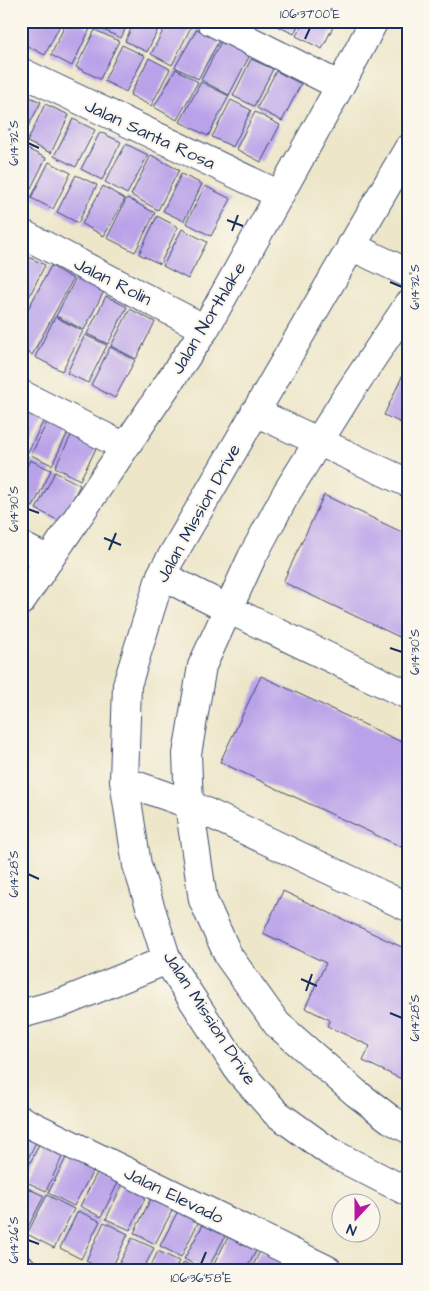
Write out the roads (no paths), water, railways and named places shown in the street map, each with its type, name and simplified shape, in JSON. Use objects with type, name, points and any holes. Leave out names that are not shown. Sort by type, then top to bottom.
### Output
[{"type":"street","points":[[211,21],[340,86]]},
{"type":"street","name":"Jalan Northlake","points":[[21,601],[205,329],[374,21]]},
{"type":"street","name":"Jalan Santa Rosa","points":[[21,72],[280,195]]},
{"type":"street","name":"Jalan Mission Drive","points":[[408,149],[161,575],[127,685],[124,781],[137,865],[167,960],[239,1071],[276,1113],[330,1152],[408,1192]]},
{"type":"street","name":"Jalan Rolin","points":[[21,233],[205,329]]},
{"type":"street","points":[[351,246],[408,273]]},
{"type":"street","points":[[408,304],[287,492],[252,557],[202,666],[187,754],[189,804],[203,900],[230,956],[277,1024],[356,1093],[390,1120],[408,1129]]},
{"type":"street","points":[[21,394],[125,448]]},
{"type":"street","points":[[255,412],[408,484]]},
{"type":"street","points":[[21,546],[49,560]]},
{"type":"street","points":[[161,575],[408,695]]},
{"type":"street","points":[[124,781],[189,804],[408,907]]},
{"type":"street","points":[[21,1014],[64,1002],[167,960]]},
{"type":"street","name":"Jalan Elevado","points":[[21,1120],[328,1270]]}]
